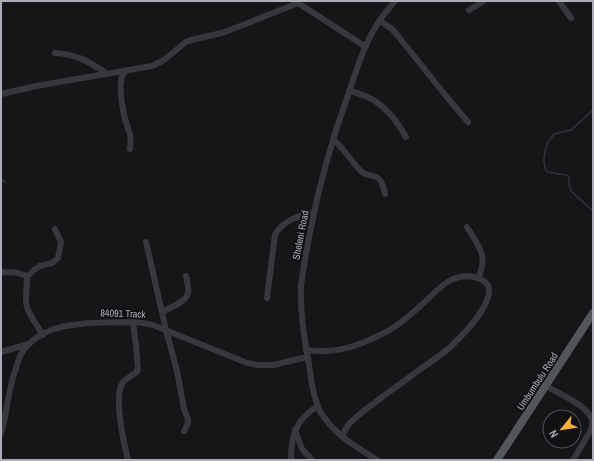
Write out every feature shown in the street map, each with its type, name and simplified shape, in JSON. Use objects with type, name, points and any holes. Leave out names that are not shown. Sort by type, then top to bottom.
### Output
[{"type":"main road","name":"Umbumbulu Road","points":[[497,460],[593,314]]},
{"type":"street","name":"Sheleni Road","points":[[376,460],[342,437],[328,422],[318,406],[313,391],[306,350],[301,309],[302,283],[314,212],[324,168],[333,139],[366,47],[380,21],[395,1]]},
{"type":"street","points":[[470,10],[484,1]]},
{"type":"street","points":[[559,1],[571,18]]},
{"type":"street","points":[[1,94],[36,86],[158,64],[186,42],[243,26],[299,2],[366,47]]},
{"type":"street","points":[[380,21],[392,29],[468,122]]},
{"type":"street","points":[[55,53],[76,56],[106,73]]},
{"type":"street","points":[[125,71],[121,80],[120,89],[125,118],[130,133],[130,150]]},
{"type":"street","points":[[349,91],[363,95],[385,108],[391,114],[406,137]]},
{"type":"street","points":[[333,139],[340,145],[353,163],[362,171],[367,175],[378,178],[382,183],[385,194]]},
{"type":"street","points":[[267,298],[275,235],[281,226],[292,220],[314,212]]},
{"type":"street","points":[[467,227],[483,255],[482,271],[478,278]]},
{"type":"street","points":[[43,335],[27,304],[27,277],[40,266],[52,263],[58,258],[61,242],[55,229]]},
{"type":"street","points":[[146,242],[177,371],[184,408],[188,419],[188,423],[184,431]]},
{"type":"street","points":[[1,272],[16,272],[27,277]]},
{"type":"street","points":[[162,312],[181,302],[185,298],[188,292],[186,276]]},
{"type":"street","points":[[306,350],[343,350],[388,331],[400,323],[442,286],[459,277],[478,278],[485,281],[490,288],[488,298],[483,309],[470,326],[447,349],[348,424],[342,437]]},
{"type":"street","points":[[128,460],[120,423],[120,391],[124,380],[135,374],[138,370],[132,322]]},
{"type":"street","name":"84091 Track","points":[[1,434],[12,380],[20,356],[29,344],[43,335],[65,326],[81,323],[132,322],[153,325],[241,361],[266,366],[307,357]]},
{"type":"street","points":[[1,352],[29,344]]},
{"type":"street","points":[[546,386],[575,402],[593,419],[591,430],[573,460]]},
{"type":"street","points":[[291,460],[293,436],[297,427],[308,413],[318,406]]},
{"type":"street","points":[[297,427],[302,449],[312,460]]},
{"type":"waterway","points":[[593,110],[571,130],[554,134],[548,142],[544,162],[547,172],[566,175],[569,177],[571,191],[593,211]]},
{"type":"waterway","points":[[1,178],[6,182]]}]
